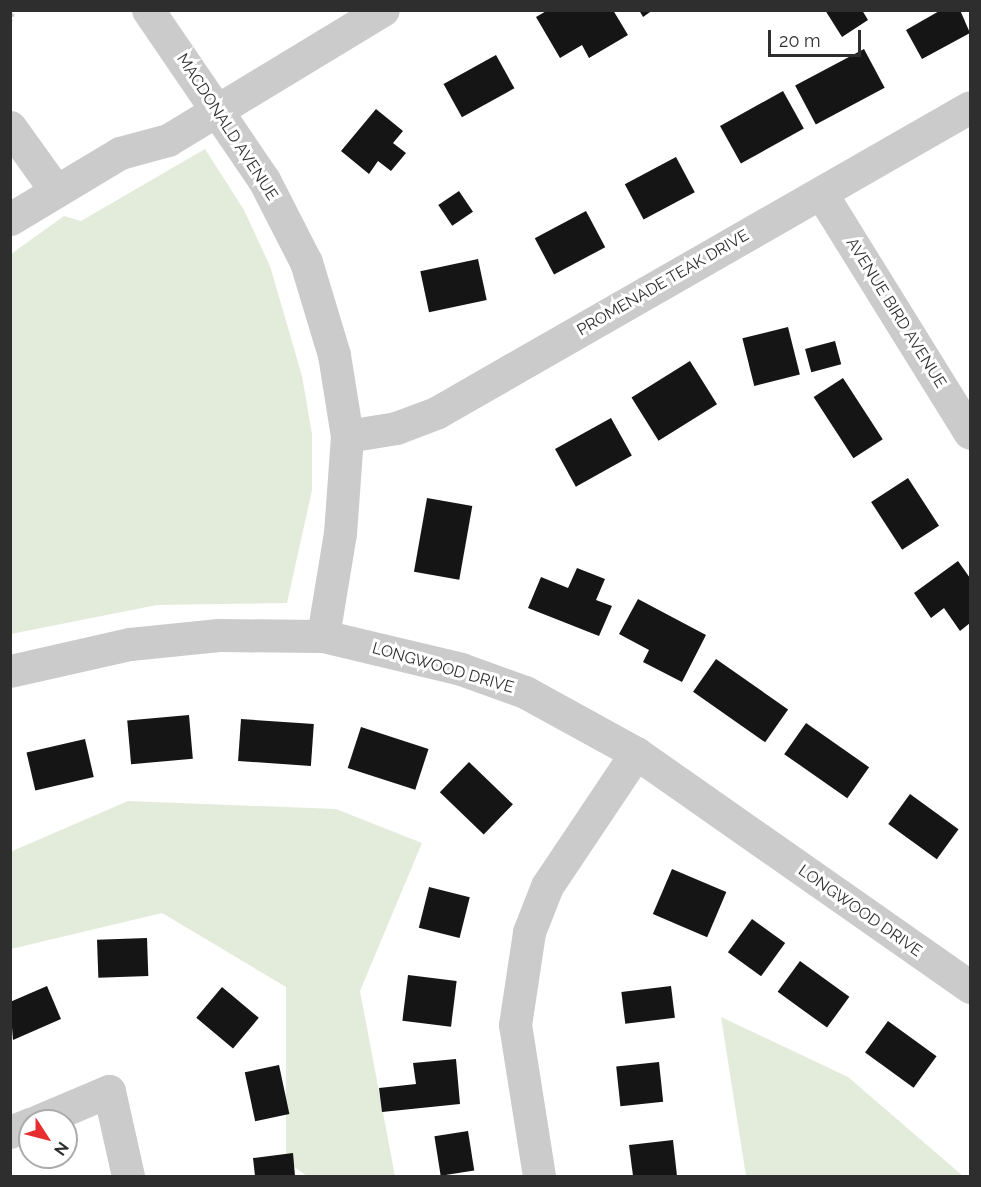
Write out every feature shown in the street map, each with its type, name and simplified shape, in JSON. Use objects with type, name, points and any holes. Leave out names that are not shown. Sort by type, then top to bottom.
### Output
[{"type":"street","name":"MACDONALD AVENUE","points":[[148,10],[217,106],[264,180],[306,261],[334,355],[347,436],[340,533],[322,636]]},
{"type":"street","points":[[10,219],[51,186],[120,153],[168,140],[217,106],[383,10]]},
{"type":"street","name":"PROMENADE TEAK DRIVE","points":[[347,436],[396,428],[436,413],[970,107]]},
{"type":"street","points":[[10,127],[40,161],[51,186]]},
{"type":"street","points":[[10,163],[33,180],[51,186]]},
{"type":"street","name":"AVENUE BIRD AVENUE","points":[[821,193],[970,433]]},
{"type":"street","name":"LONGWOOD DRIVE","points":[[10,671],[130,644],[219,635],[322,636],[450,666],[525,692],[636,753],[970,987]]},
{"type":"street","points":[[539,1176],[515,1025],[529,932],[548,886],[636,753]]},
{"type":"street","points":[[66,1109],[109,1091],[128,1176]]},
{"type":"path","points":[[10,22],[14,10]]},
{"type":"green space","points":[[205,149],[244,210],[270,266],[302,376],[312,434],[312,490],[287,603],[157,605],[11,634],[11,254],[64,216],[81,221]]},
{"type":"green space","points":[[128,801],[336,809],[422,843],[360,991],[395,1176],[307,1176],[286,1161],[286,987],[162,913],[11,949],[10,852]]},
{"type":"green space","points":[[721,1017],[848,1077],[963,1176],[746,1176]]},
{"type":"building","points":[[548,10],[613,10],[628,35],[589,58],[582,45],[560,58],[536,17]]},
{"type":"building","points":[[639,10],[653,10],[643,17]]},
{"type":"building","points":[[825,10],[862,10],[868,20],[842,37]]},
{"type":"building","points":[[941,10],[960,10],[970,33],[922,59],[906,30]]},
{"type":"building","points":[[864,49],[885,88],[816,124],[795,86]]},
{"type":"building","points":[[496,55],[514,88],[462,117],[444,84]]},
{"type":"building","points":[[783,91],[804,129],[741,164],[720,126]]},
{"type":"building","points":[[376,109],[403,131],[393,143],[406,153],[391,171],[378,161],[369,174],[341,151]]},
{"type":"building","points":[[676,157],[695,192],[644,220],[625,184]]},
{"type":"building","points":[[459,191],[473,212],[452,226],[438,205]]},
{"type":"building","points":[[586,211],[605,247],[554,274],[535,238]]},
{"type":"building","points":[[478,259],[487,300],[429,312],[420,271]]},
{"type":"building","points":[[788,327],[800,375],[754,386],[742,338]]},
{"type":"building","points":[[835,341],[841,364],[811,372],[805,349]]},
{"type":"building","points":[[690,361],[717,404],[659,441],[631,398]]},
{"type":"building","points":[[843,378],[883,439],[853,458],[814,397]]},
{"type":"building","points":[[611,418],[632,456],[576,487],[555,449]]},
{"type":"building","points":[[908,478],[939,526],[902,550],[871,502]]},
{"type":"building","points":[[427,498],[472,506],[459,580],[414,572]]},
{"type":"building","points":[[958,561],[970,578],[970,623],[960,631],[944,608],[931,618],[914,593]]},
{"type":"building","points":[[577,568],[605,579],[596,600],[612,606],[599,636],[528,608],[541,577],[568,588]]},
{"type":"building","points":[[638,599],[706,635],[682,682],[643,662],[649,650],[619,634]]},
{"type":"building","points":[[716,659],[788,709],[765,742],[693,692]]},
{"type":"building","points":[[189,715],[193,759],[131,764],[127,720]]},
{"type":"building","points":[[241,719],[314,724],[311,766],[238,761]]},
{"type":"building","points":[[806,723],[869,767],[847,798],[784,754]]},
{"type":"building","points":[[361,727],[429,749],[415,790],[348,768]]},
{"type":"building","points":[[85,739],[94,777],[35,790],[27,752]]},
{"type":"building","points":[[469,762],[513,804],[484,835],[440,792]]},
{"type":"building","points":[[910,794],[959,829],[937,859],[888,824]]},
{"type":"building","points":[[672,869],[726,892],[707,937],[653,914]]},
{"type":"building","points":[[429,887],[470,897],[460,938],[419,928]]},
{"type":"building","points":[[752,919],[785,943],[761,976],[728,952]]},
{"type":"building","points":[[147,938],[148,976],[98,978],[97,940]]},
{"type":"building","points":[[800,961],[849,997],[827,1028],[778,992]]},
{"type":"building","points":[[408,975],[457,981],[451,1027],[402,1021]]},
{"type":"building","points":[[47,986],[61,1019],[13,1040],[10,1002]]},
{"type":"building","points":[[671,986],[675,1018],[625,1024],[621,992]]},
{"type":"building","points":[[222,987],[259,1018],[233,1048],[196,1018]]},
{"type":"building","points":[[888,1021],[937,1056],[914,1088],[865,1053]]},
{"type":"building","points":[[456,1059],[460,1104],[382,1112],[379,1088],[416,1084],[413,1063]]},
{"type":"building","points":[[659,1062],[663,1102],[620,1106],[616,1066]]},
{"type":"building","points":[[279,1065],[289,1114],[255,1121],[245,1072]]},
{"type":"building","points":[[468,1131],[474,1171],[441,1176],[434,1136]]},
{"type":"building","points":[[673,1140],[677,1176],[633,1176],[629,1145]]},
{"type":"building","points":[[293,1153],[295,1176],[255,1176],[253,1158]]}]
